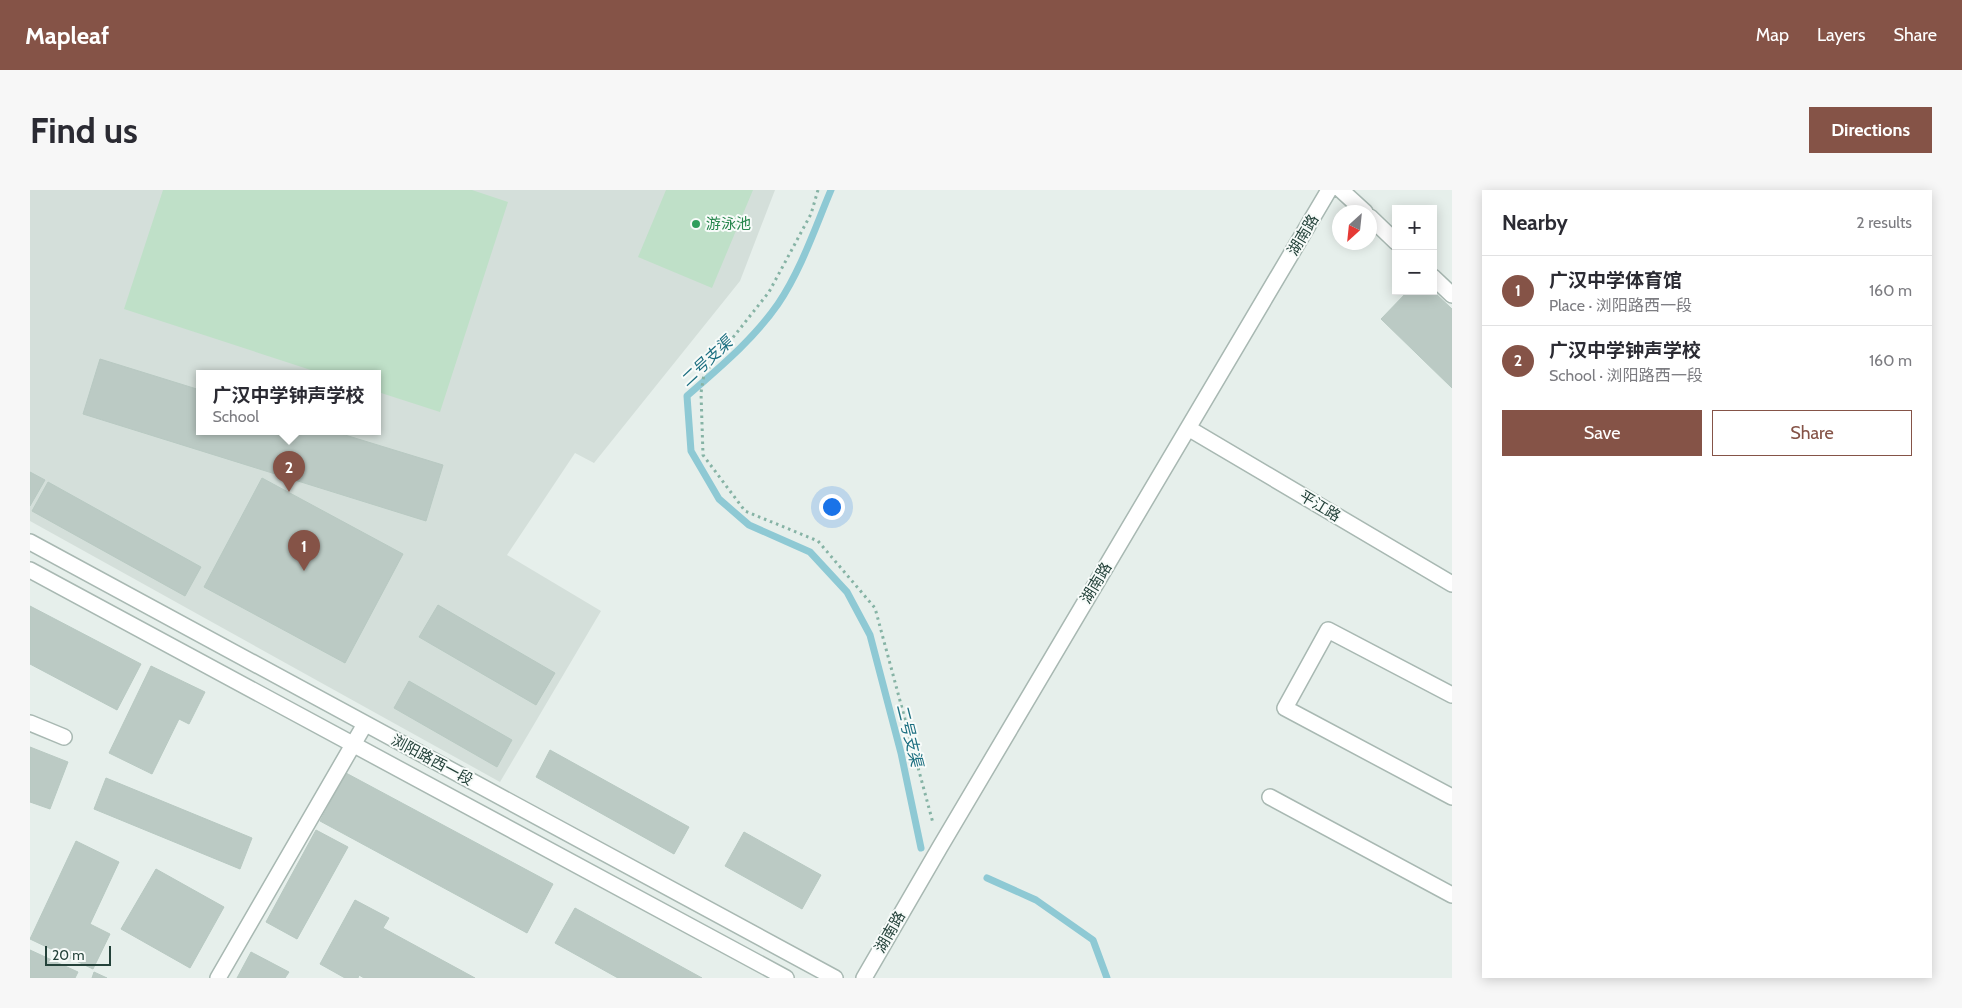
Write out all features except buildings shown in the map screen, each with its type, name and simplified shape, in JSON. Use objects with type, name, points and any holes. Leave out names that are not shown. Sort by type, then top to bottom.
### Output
[{"type":"street","name":"湖南路","points":[[864,978],[940,846],[1329,190]]},
{"type":"street","points":[[1341,190],[1357,205]]},
{"type":"street","points":[[1377,224],[1392,238]]},
{"type":"street","points":[[1437,281],[1452,295]]},
{"type":"street","name":"平江路","points":[[1188,428],[1452,584]]},
{"type":"street","name":"浏阳路西一段","points":[[30,542],[835,978]]},
{"type":"street","points":[[30,570],[352,746],[786,978]]},
{"type":"street","points":[[1452,695],[1328,630],[1285,708],[1452,798]]},
{"type":"street","points":[[30,723],[64,737]]},
{"type":"street","points":[[218,978],[365,724]]},
{"type":"street","points":[[1270,797],[1452,895]]},
{"type":"path","points":[[818,190],[811,214],[769,292],[704,374],[701,393],[703,455],[745,511],[818,541],[875,608],[940,846]]},
{"type":"shaded area","points":[[30,190],[775,190],[740,281],[594,463],[575,453],[507,555],[601,611],[500,782],[30,521]]},
{"type":"green space","points":[[163,190],[472,190],[508,202],[440,412],[381,393],[381,370],[311,370],[124,309]]},
{"type":"green space","name":"游泳池","points":[[666,190],[753,190],[712,288],[638,257]]},
{"type":"waterway","name":"二号支渠","points":[[831,190],[801,263],[778,304],[747,342],[687,396],[691,451],[719,499],[749,525],[810,552],[847,592],[870,635],[901,753],[921,848]]},
{"type":"waterway","name":"二号支渠","points":[[987,878],[1036,900],[1093,940],[1107,978]]},
{"type":"place","name":"游泳池","points":[[696,224]]},
{"type":"place","name":"广汉中学钟声学校","points":[[289,492]]},
{"type":"place","name":"广汉中学体育馆","points":[[304,571]]}]
